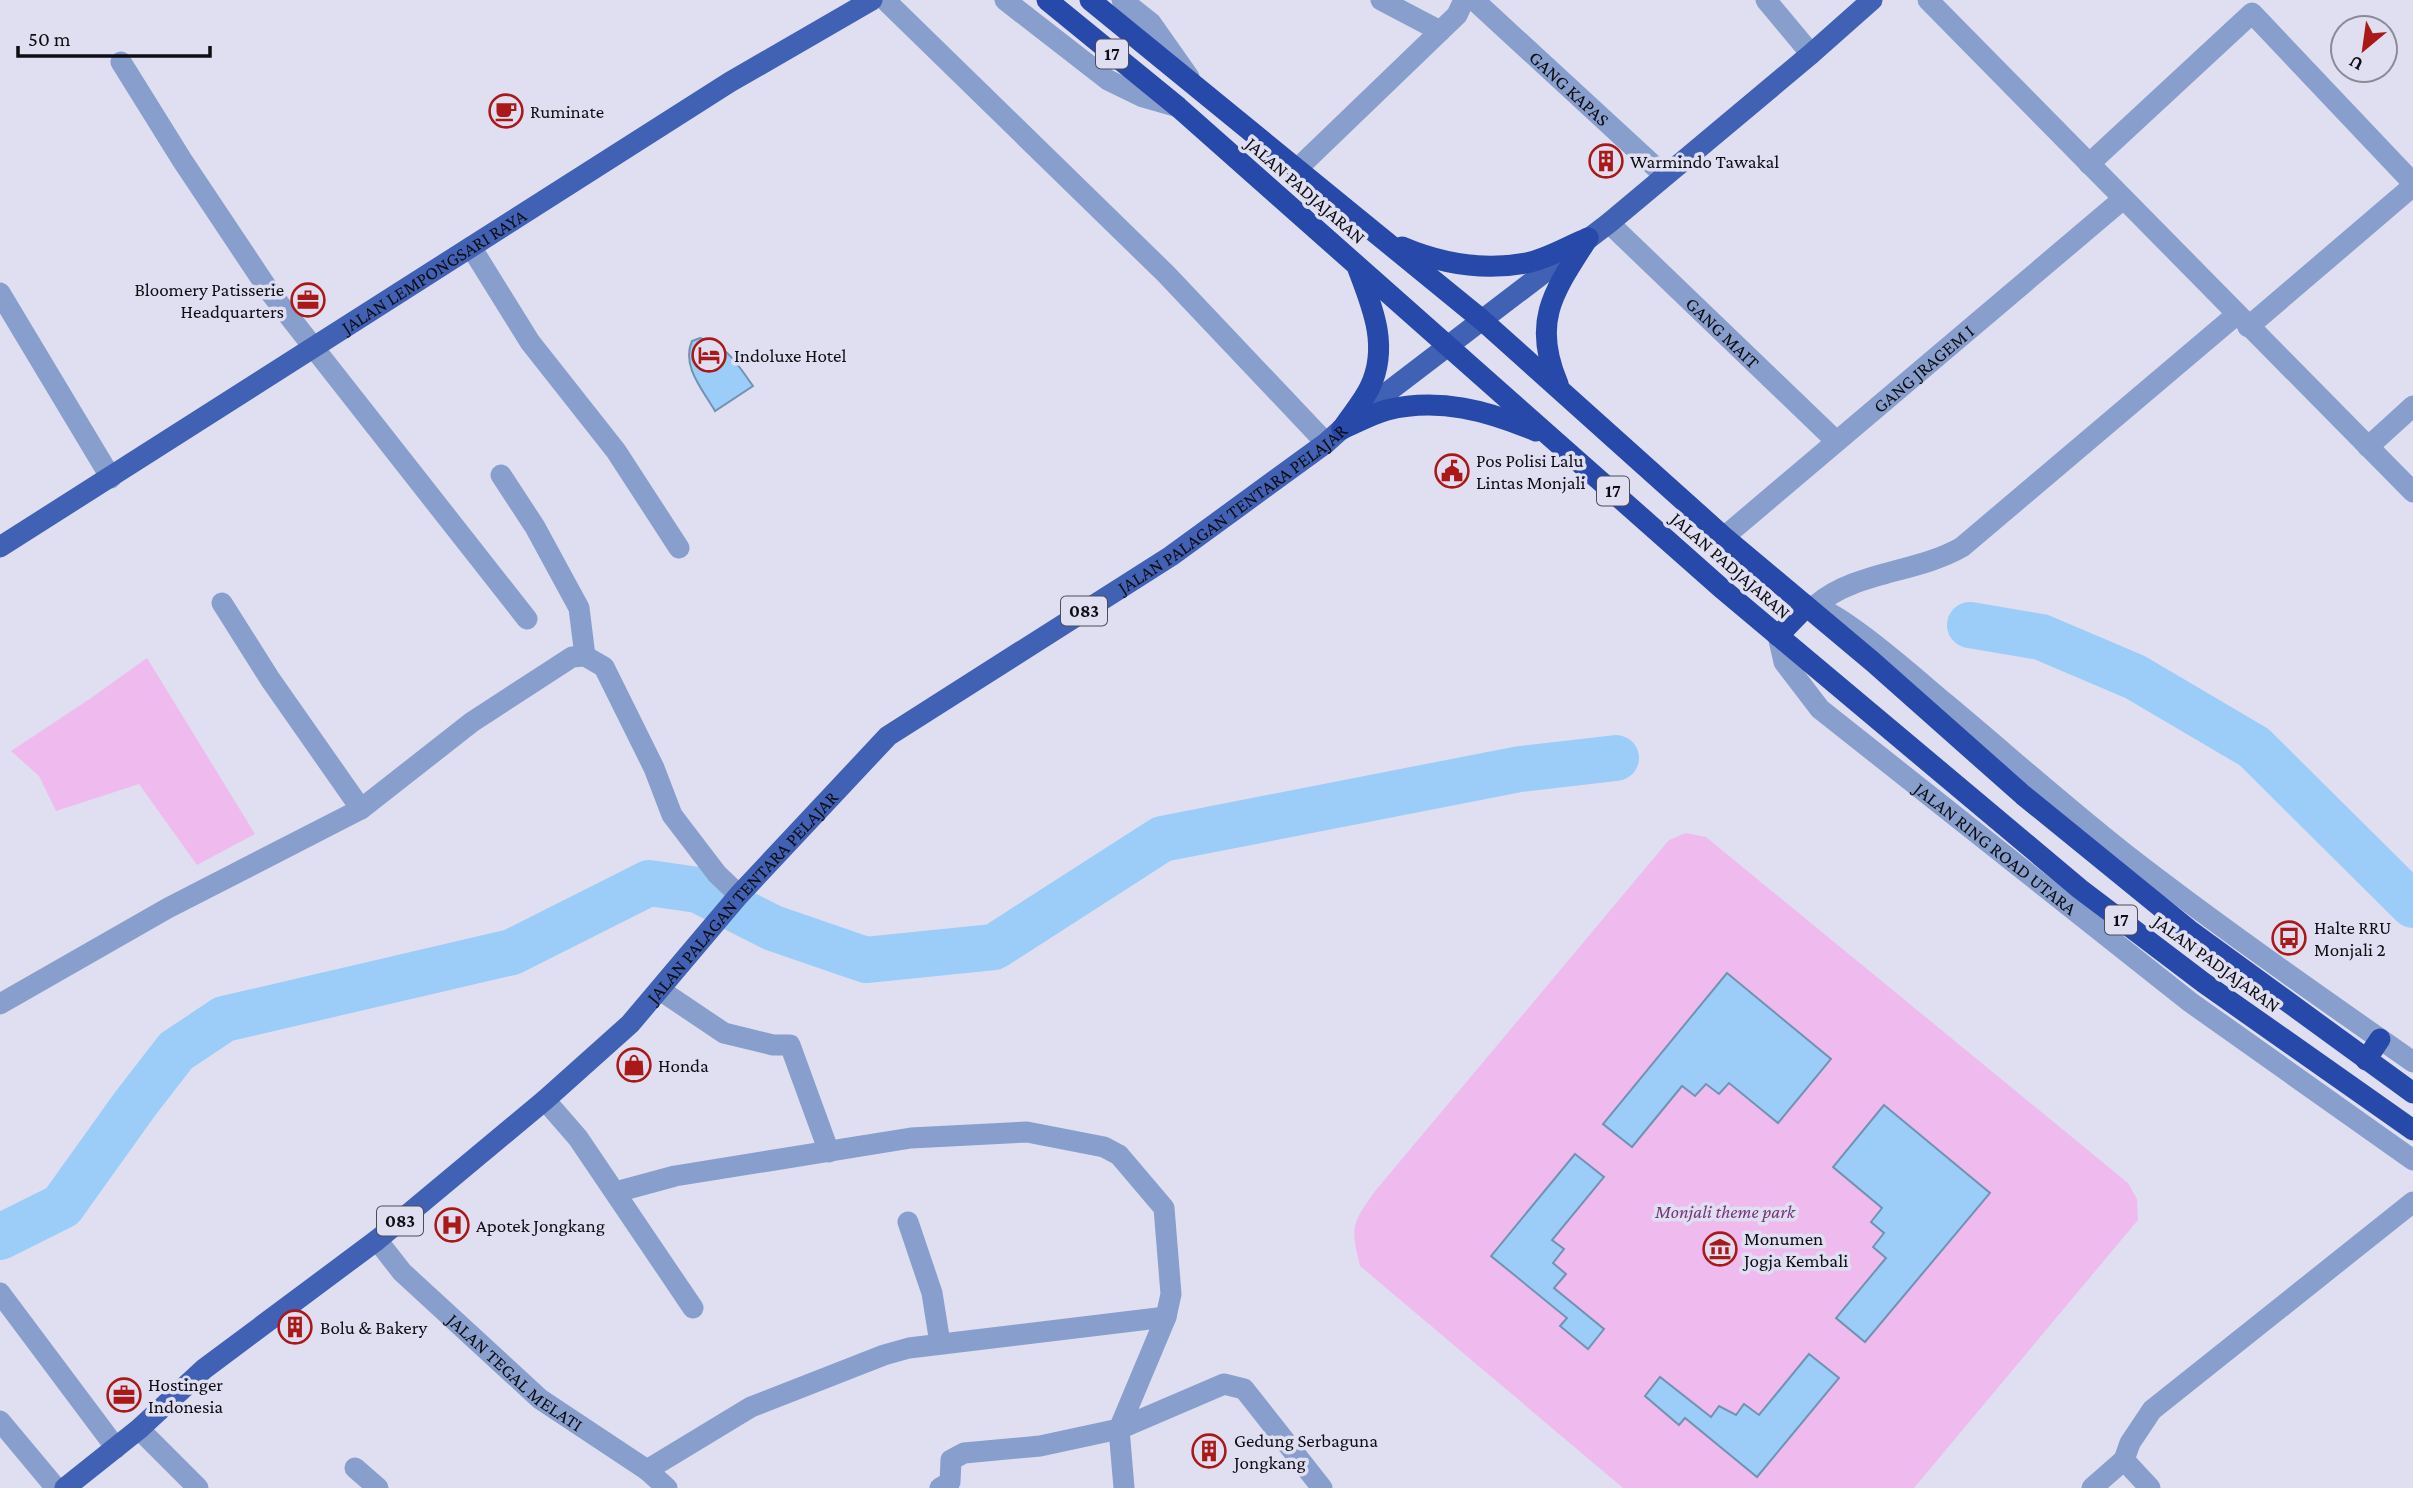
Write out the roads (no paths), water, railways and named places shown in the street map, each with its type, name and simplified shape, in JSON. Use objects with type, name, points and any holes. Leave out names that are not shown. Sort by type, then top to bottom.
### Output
[{"type":"highway","name":"JALAN PADJAJARAN","points":[[1047,0],[1178,107],[1720,587],[2080,889],[2204,983],[2413,1130]]},
{"type":"highway","name":"JALAN PADJAJARAN","points":[[1090,0],[1482,320],[1724,537],[1811,606],[2024,795],[2189,930],[2413,1093]]},
{"type":"highway","points":[[1178,107],[1196,87]]},
{"type":"highway","points":[[1382,238],[1423,256],[1460,266],[1491,267],[1528,262],[1588,238]]},
{"type":"highway","points":[[1561,391],[1549,363],[1545,340],[1549,310],[1560,282],[1588,238]]},
{"type":"highway","points":[[1334,436],[1369,389],[1377,369],[1379,346],[1374,310],[1356,264]]},
{"type":"highway","points":[[1334,436],[1386,411],[1420,405],[1455,406],[1498,415],[1554,439]]},
{"type":"highway","points":[[1778,636],[1811,606]]},
{"type":"highway","points":[[2366,1060],[2380,1040]]},
{"type":"main road","name":"JALAN LEMPONGSARI RAYA","points":[[0,547],[730,82],[872,0]]},
{"type":"main road","name":"JALAN PALAGAN TENTARA PELAJAR","points":[[65,1488],[139,1429],[204,1369],[377,1240],[545,1100],[631,1024],[732,903],[888,736],[1171,556],[1334,436],[1609,223],[1872,0]]},
{"type":"street","points":[[885,0],[1334,436]]},
{"type":"street","points":[[1005,0],[1108,80],[1143,97],[1178,107]]},
{"type":"street","points":[[1122,0],[1151,23],[1196,87]]},
{"type":"street","points":[[1381,0],[1440,31]]},
{"type":"street","points":[[1297,169],[1457,15],[1464,0]]},
{"type":"street","name":"GANG KAPAS","points":[[1474,0],[1665,176]]},
{"type":"street","points":[[1766,0],[1811,54]]},
{"type":"street","points":[[1928,0],[2413,492]]},
{"type":"street","points":[[1811,606],[1830,592],[1935,560],[1962,547],[2413,185],[2246,7],[2089,164]]},
{"type":"street","points":[[121,62],[270,292],[527,620]]},
{"type":"street","name":"GANG JRAGEM I","points":[[1724,537],[2123,199]]},
{"type":"street","name":"GANG MAIT","points":[[1609,223],[1836,441]]},
{"type":"street","points":[[471,247],[530,342],[616,450],[679,548]]},
{"type":"street","points":[[0,293],[111,478]]},
{"type":"street","points":[[2368,447],[2413,406]]},
{"type":"street","points":[[501,475],[535,527],[579,608],[585,656]]},
{"type":"street","points":[[222,603],[270,679],[361,809]]},
{"type":"street","points":[[1811,606],[1833,615],[1880,649],[2132,859],[2236,939],[2413,1062]]},
{"type":"street","name":"JALAN RING ROAD UTARA","points":[[1778,636],[1784,662],[1820,709],[2190,1002],[2413,1160]]},
{"type":"street","points":[[0,1003],[168,908],[361,809],[472,722],[572,657],[585,656],[604,667],[654,768],[672,815],[717,874],[732,903]]},
{"type":"street","points":[[660,990],[724,1033],[773,1045],[790,1045],[829,1152]]},
{"type":"street","points":[[545,1100],[578,1138],[617,1192],[693,1308]]},
{"type":"street","points":[[617,1192],[675,1176],[911,1138],[1027,1132],[1104,1147],[1119,1155],[1164,1208],[1171,1294],[1166,1317],[1119,1429],[1118,1486]]},
{"type":"street","points":[[2092,1488],[2124,1460],[2130,1443],[2152,1410],[2413,1202]]},
{"type":"street","points":[[908,1222],[932,1293],[940,1343]]},
{"type":"street","name":"JALAN TEGAL MELATI","points":[[377,1240],[402,1272],[540,1399],[648,1470],[667,1488]]},
{"type":"street","points":[[0,1293],[116,1448]]},
{"type":"street","points":[[648,1470],[751,1407],[909,1348],[1166,1317]]},
{"type":"street","points":[[940,1488],[950,1482],[951,1460],[964,1453],[1040,1446],[1119,1429],[1224,1384],[1244,1390],[1322,1488]]},
{"type":"street","points":[[0,1421],[56,1488]]},
{"type":"street","points":[[139,1429],[198,1488]]},
{"type":"street","points":[[2124,1460],[2150,1488]]},
{"type":"street","points":[[355,1468],[378,1488]]},
{"type":"water","points":[[700,338],[725,351],[753,386],[715,411],[695,378],[689,360],[692,341]]},
{"type":"water","points":[[1727,973],[1831,1059],[1778,1123],[1729,1083],[1719,1094],[1706,1084],[1695,1096],[1682,1086],[1632,1147],[1603,1124]]},
{"type":"water","points":[[1884,1105],[1990,1193],[1865,1342],[1836,1318],[1886,1258],[1873,1247],[1884,1233],[1871,1222],[1882,1208],[1833,1167]]},
{"type":"water","points":[[1575,1154],[1604,1177],[1552,1240],[1564,1249],[1553,1263],[1566,1274],[1554,1288],[1604,1329],[1588,1349],[1560,1326],[1567,1318],[1491,1256]]},
{"type":"water","points":[[1809,1354],[1839,1378],[1757,1477],[1685,1418],[1679,1425],[1645,1396],[1660,1377],[1711,1417],[1719,1406],[1736,1415],[1744,1404],[1759,1415]]},
{"type":"waterway","points":[[1970,625],[2041,637],[2135,677],[2254,747],[2413,905]]},
{"type":"waterway","points":[[0,1237],[62,1206],[176,1051],[224,1019],[512,952],[649,883],[698,890],[773,928],[866,960],[994,947],[1162,839],[1520,769],[1616,758]]},
{"type":"place","name":"Ruminate","points":[[506,111]]},
{"type":"place","name":"Warmindo Tawakal","points":[[1606,161]]},
{"type":"place","name":"Bloomery Patisserie Headquarters","points":[[308,300]]},
{"type":"place","name":"Indoluxe Hotel","points":[[709,355]]},
{"type":"place","name":"Pos Polisi Lalu Lintas Monjali","points":[[1452,471]]},
{"type":"place","name":"Halte RRU Monjali 2","points":[[2289,938]]},
{"type":"place","name":"Honda","points":[[634,1065]]},
{"type":"place","name":"Apotek Jongkang","points":[[452,1225]]},
{"type":"place","name":"Monumen Jogja Kembali","points":[[1720,1249]]},
{"type":"place","name":"Bolu & Bakery","points":[[295,1327]]},
{"type":"place","name":"Hostinger Indonesia","points":[[124,1395]]},
{"type":"place","name":"Gedung Serbaguna Jongkang","points":[[1209,1451]]},
{"type":"park label","name":"Monjali theme park","points":[[1725,1211]]}]
